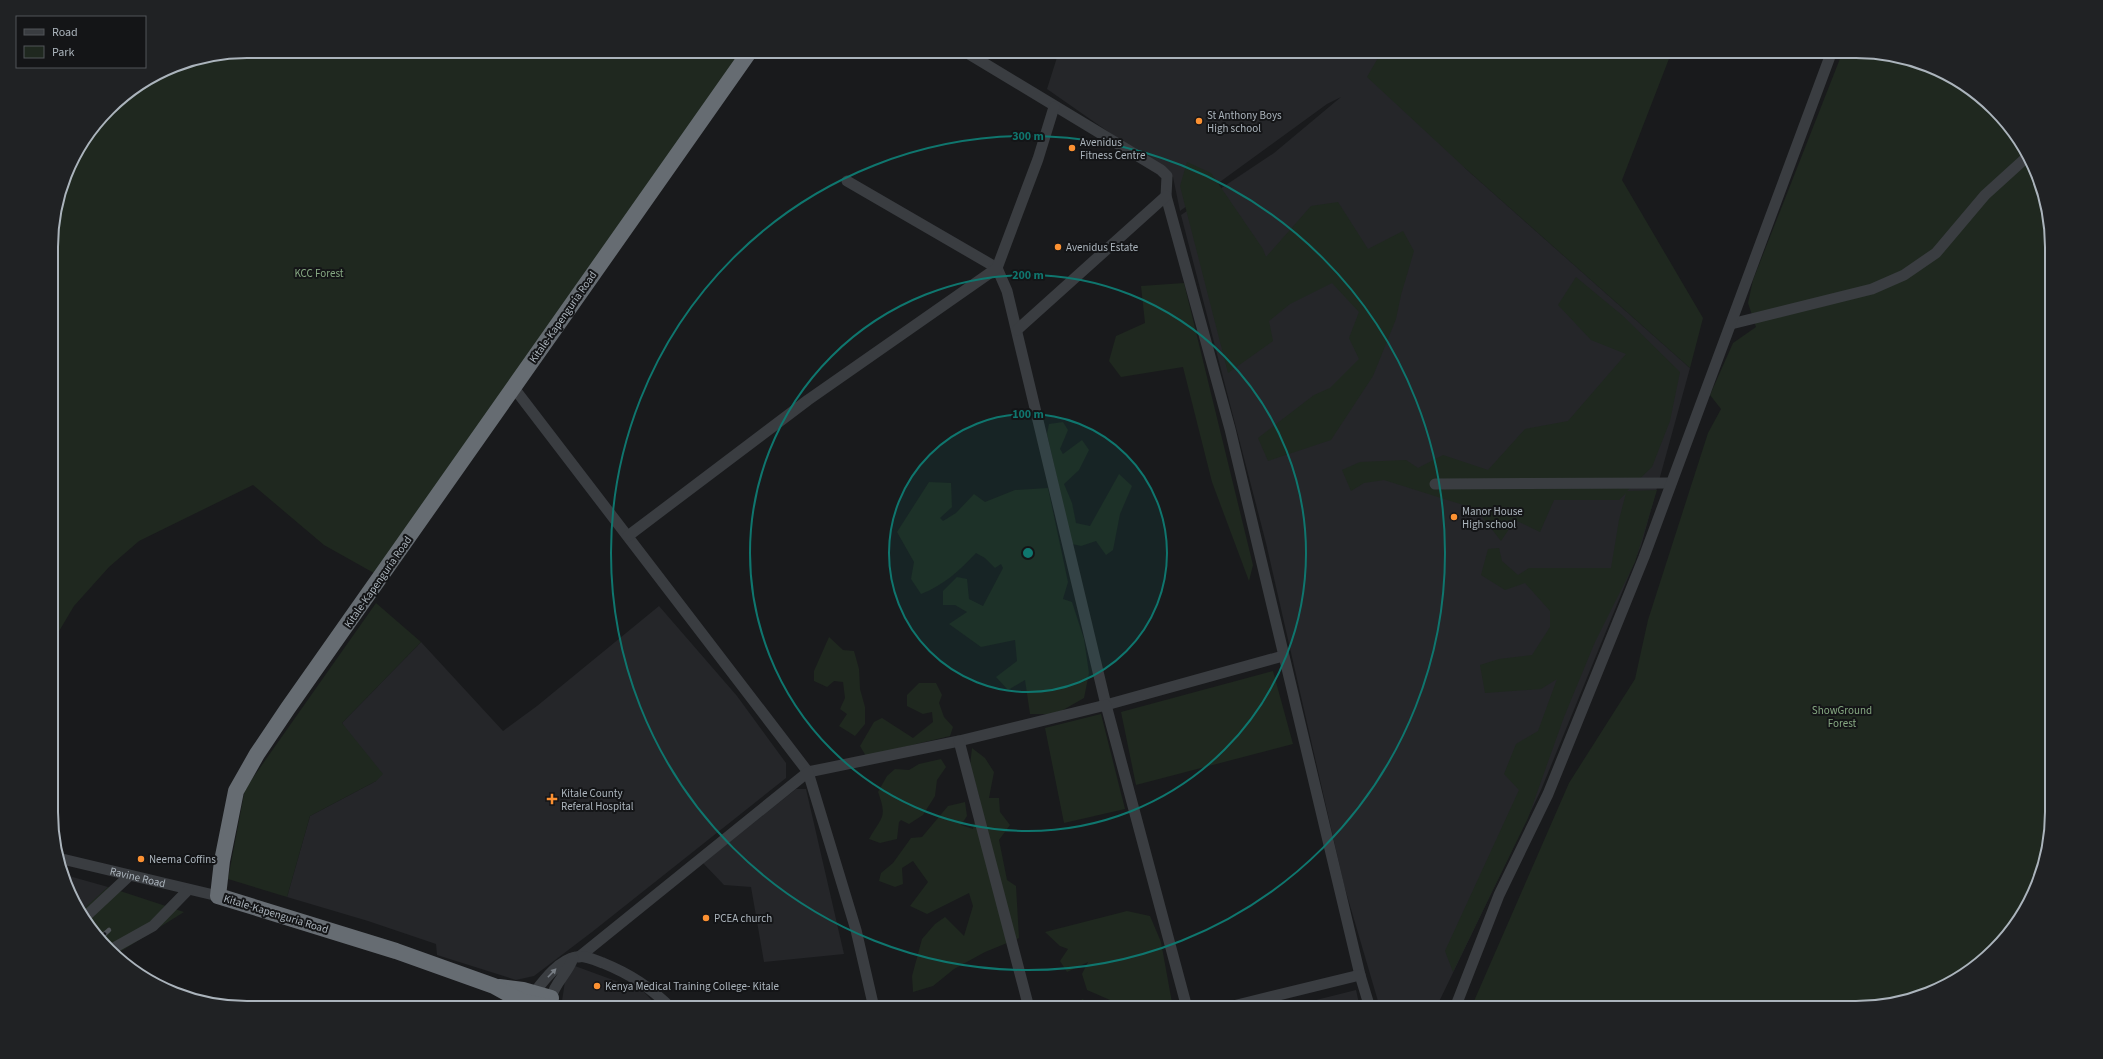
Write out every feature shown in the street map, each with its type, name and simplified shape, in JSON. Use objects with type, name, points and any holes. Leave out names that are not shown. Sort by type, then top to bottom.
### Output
[{"type":"highway","name":"Kitale-Kapenguria Road","points":[[525,1001],[516,1000],[494,986],[396,951],[218,896],[232,807],[236,791],[245,773],[288,708],[745,58]]},
{"type":"street","points":[[975,58],[1054,107],[1161,170],[1167,176],[1166,196],[1230,429],[1283,656],[1360,975],[1368,1001]]},
{"type":"street","points":[[1458,1001],[1499,894],[1548,794],[1644,557],[1829,58]]},
{"type":"street","points":[[628,536],[808,400],[997,268],[1038,160],[1054,107]]},
{"type":"street","points":[[1731,324],[1872,289],[1904,275],[1936,254],[1985,195],[2024,160]]},
{"type":"street","points":[[847,181],[997,268],[1007,291],[1106,705],[1185,1001]]},
{"type":"street","points":[[1017,330],[1166,196]]},
{"type":"street","points":[[514,388],[808,772],[856,930],[872,1001]]},
{"type":"street","points":[[1434,484],[1672,483]]},
{"type":"street","points":[[544,1001],[576,958],[808,772],[959,741],[1106,705],[1283,656]]},
{"type":"street","points":[[959,741],[1027,1001]]},
{"type":"street","name":"Ravine Road","points":[[64,859],[218,896]]},
{"type":"street","points":[[88,914],[129,876]]},
{"type":"street","points":[[115,947],[153,926],[188,890]]},
{"type":"street","points":[[543,1001],[558,967],[576,958],[600,962],[633,976],[657,993],[664,1001]]},
{"type":"street","points":[[1254,1001],[1360,975]]},
{"type":"shaded area","name":"Manor House High school","points":[[1057,58],[1396,58],[1465,168],[1690,368],[1641,546],[1541,790],[1439,1001],[1378,1001],[1344,885],[1266,543],[1181,215],[1274,153],[1341,97],[1327,104],[1180,211],[1173,177],[1047,89]]},
{"type":"shaded area","name":"Kitale County Referal Hospital","points":[[659,606],[737,696],[786,763],[786,778],[592,932],[534,976],[516,980],[437,955],[436,944],[368,921],[287,897],[310,816],[376,781],[342,723],[421,642],[503,731],[537,706]]},
{"type":"shaded area","points":[[796,789],[806,789],[844,954],[764,962],[751,887],[724,885],[703,863]]},
{"type":"shaded area","points":[[69,876],[108,887],[85,909],[77,896]]},
{"type":"shaded area","name":"Kenya Medical Training College- Kitale","points":[[575,966],[643,991],[652,1001],[562,1001],[565,981]]},
{"type":"shaded area","points":[[1356,990],[1358,1001],[1312,1001]]},
{"type":"green space","name":"KCC Forest","points":[[234,58],[740,58],[381,577],[324,545],[253,485],[139,541],[109,567],[74,606],[58,633],[58,234],[64,198],[77,163],[97,132],[122,105],[152,83],[174,72],[198,64]]},
{"type":"green space","points":[[1378,58],[1669,58],[1622,180],[1703,318],[1690,368],[1465,168],[1367,77]]},
{"type":"green space","name":"ShowGround Forest","points":[[1840,58],[1869,58],[1905,64],[1929,72],[1951,83],[1990,113],[2006,132],[2026,163],[2039,198],[2045,234],[2045,825],[2039,861],[2031,885],[2020,907],[2006,927],[1981,954],[1951,976],[1940,982],[1905,995],[1869,1001],[1474,1001],[1569,783],[1635,679],[1648,620],[1708,433],[1721,409],[1710,395],[1733,343],[1756,327],[1748,303],[1753,280]]},
{"type":"green space","points":[[1187,162],[1211,173],[1263,249],[1266,257],[1311,206],[1338,202],[1368,249],[1403,231],[1414,251],[1401,295],[1396,319],[1373,376],[1331,440],[1268,461],[1258,438],[1314,395],[1330,388],[1359,359],[1349,338],[1359,312],[1332,283],[1290,304],[1269,321],[1273,341],[1228,373],[1180,186]]},
{"type":"green space","points":[[1576,277],[1623,316],[1680,372],[1670,421],[1652,467],[1627,491],[1657,490],[1635,562],[1595,642],[1564,717],[1528,818],[1453,972],[1445,951],[1519,790],[1504,774],[1516,744],[1538,731],[1557,679],[1541,689],[1485,693],[1480,665],[1499,659],[1532,655],[1550,627],[1550,611],[1525,583],[1505,590],[1481,575],[1488,549],[1499,548],[1502,561],[1518,575],[1529,568],[1611,568],[1619,520],[1626,493],[1619,500],[1554,500],[1540,532],[1515,520],[1501,541],[1476,509],[1384,480],[1364,483],[1351,491],[1342,470],[1360,462],[1406,460],[1418,468],[1443,455],[1488,470],[1525,429],[1568,421],[1626,354],[1591,340],[1558,305]]},
{"type":"green space","points":[[1184,283],[1253,565],[1249,581],[1212,482],[1183,367],[1121,377],[1109,361],[1116,336],[1145,323],[1141,286]]},
{"type":"green space","points":[[1063,422],[1068,430],[1060,449],[1063,454],[1082,440],[1089,450],[1079,470],[1064,484],[1072,503],[1076,523],[1090,526],[1119,474],[1132,486],[1120,514],[1113,550],[1106,555],[1096,541],[1081,546],[1072,544],[1047,434],[1049,424]]},
{"type":"green space","points":[[929,482],[951,483],[952,507],[940,518],[943,521],[956,513],[974,494],[985,502],[1015,490],[1048,488],[1068,582],[1063,599],[1072,602],[1084,639],[1089,673],[1084,698],[1056,714],[1030,714],[1025,680],[1008,690],[996,677],[1017,661],[1015,640],[981,647],[949,624],[967,612],[955,605],[943,605],[943,591],[957,577],[967,579],[969,599],[983,606],[1003,568],[1001,564],[995,568],[985,558],[976,553],[951,577],[921,594],[911,579],[914,562],[897,532]]},
{"type":"green space","points":[[376,603],[421,642],[342,723],[383,774],[376,781],[310,816],[287,897],[228,879],[245,789]]},
{"type":"green space","points":[[829,637],[843,650],[854,651],[859,669],[860,689],[865,707],[865,724],[855,736],[839,726],[847,714],[840,709],[845,698],[843,682],[834,681],[827,687],[814,681],[814,671]]},
{"type":"green space","points":[[1273,671],[1293,744],[1136,785],[1121,712]]},
{"type":"green space","points":[[919,683],[936,683],[942,695],[939,703],[944,717],[953,727],[950,736],[866,756],[860,746],[874,722],[882,718],[913,738],[933,722],[932,712],[923,714],[907,706],[907,695]]},
{"type":"green space","points":[[1101,714],[1125,809],[1064,823],[1045,728]]},
{"type":"green space","points":[[972,748],[985,758],[994,772],[989,798],[999,798],[1000,812],[1010,825],[999,840],[1007,880],[1016,886],[1019,938],[985,952],[954,969],[933,986],[913,992],[912,976],[922,939],[935,924],[945,917],[964,936],[973,906],[969,893],[927,914],[910,906],[928,882],[913,861],[902,868],[903,884],[895,887],[879,881],[881,873],[893,863],[911,838],[922,837],[948,806],[965,802],[967,816],[961,825],[973,829],[980,799],[970,766]]},
{"type":"green space","points":[[941,759],[946,767],[937,780],[935,796],[923,815],[909,824],[901,820],[899,822],[897,839],[880,843],[869,839],[882,817],[883,813],[878,792],[887,776],[895,769],[909,770],[919,764]]},
{"type":"green space","points":[[108,887],[184,912],[120,952],[105,937],[84,908]]},
{"type":"green space","points":[[1127,911],[1150,916],[1161,942],[1172,1001],[1110,1001],[1087,990],[1082,974],[1088,962],[1067,972],[1060,961],[1068,949],[1060,946],[1045,932]]},
{"type":"railway","points":[[103,935],[109,930]]},
{"type":"place","name":"St Anthony Boys High school","points":[[1199,121]]},
{"type":"place","name":"Avenidus Fitness Centre","points":[[1072,148]]},
{"type":"place","name":"Avenidus Estate","points":[[1058,247]]},
{"type":"place","name":"Manor House High school","points":[[1454,517]]},
{"type":"place","name":"Kitale County Referal Hospital","points":[[552,799]]},
{"type":"place","name":"Neema Coffins","points":[[141,859]]},
{"type":"place","name":"PCEA church","points":[[706,918]]},
{"type":"place","name":"Kenya Medical Training College- Kitale","points":[[597,986]]}]
